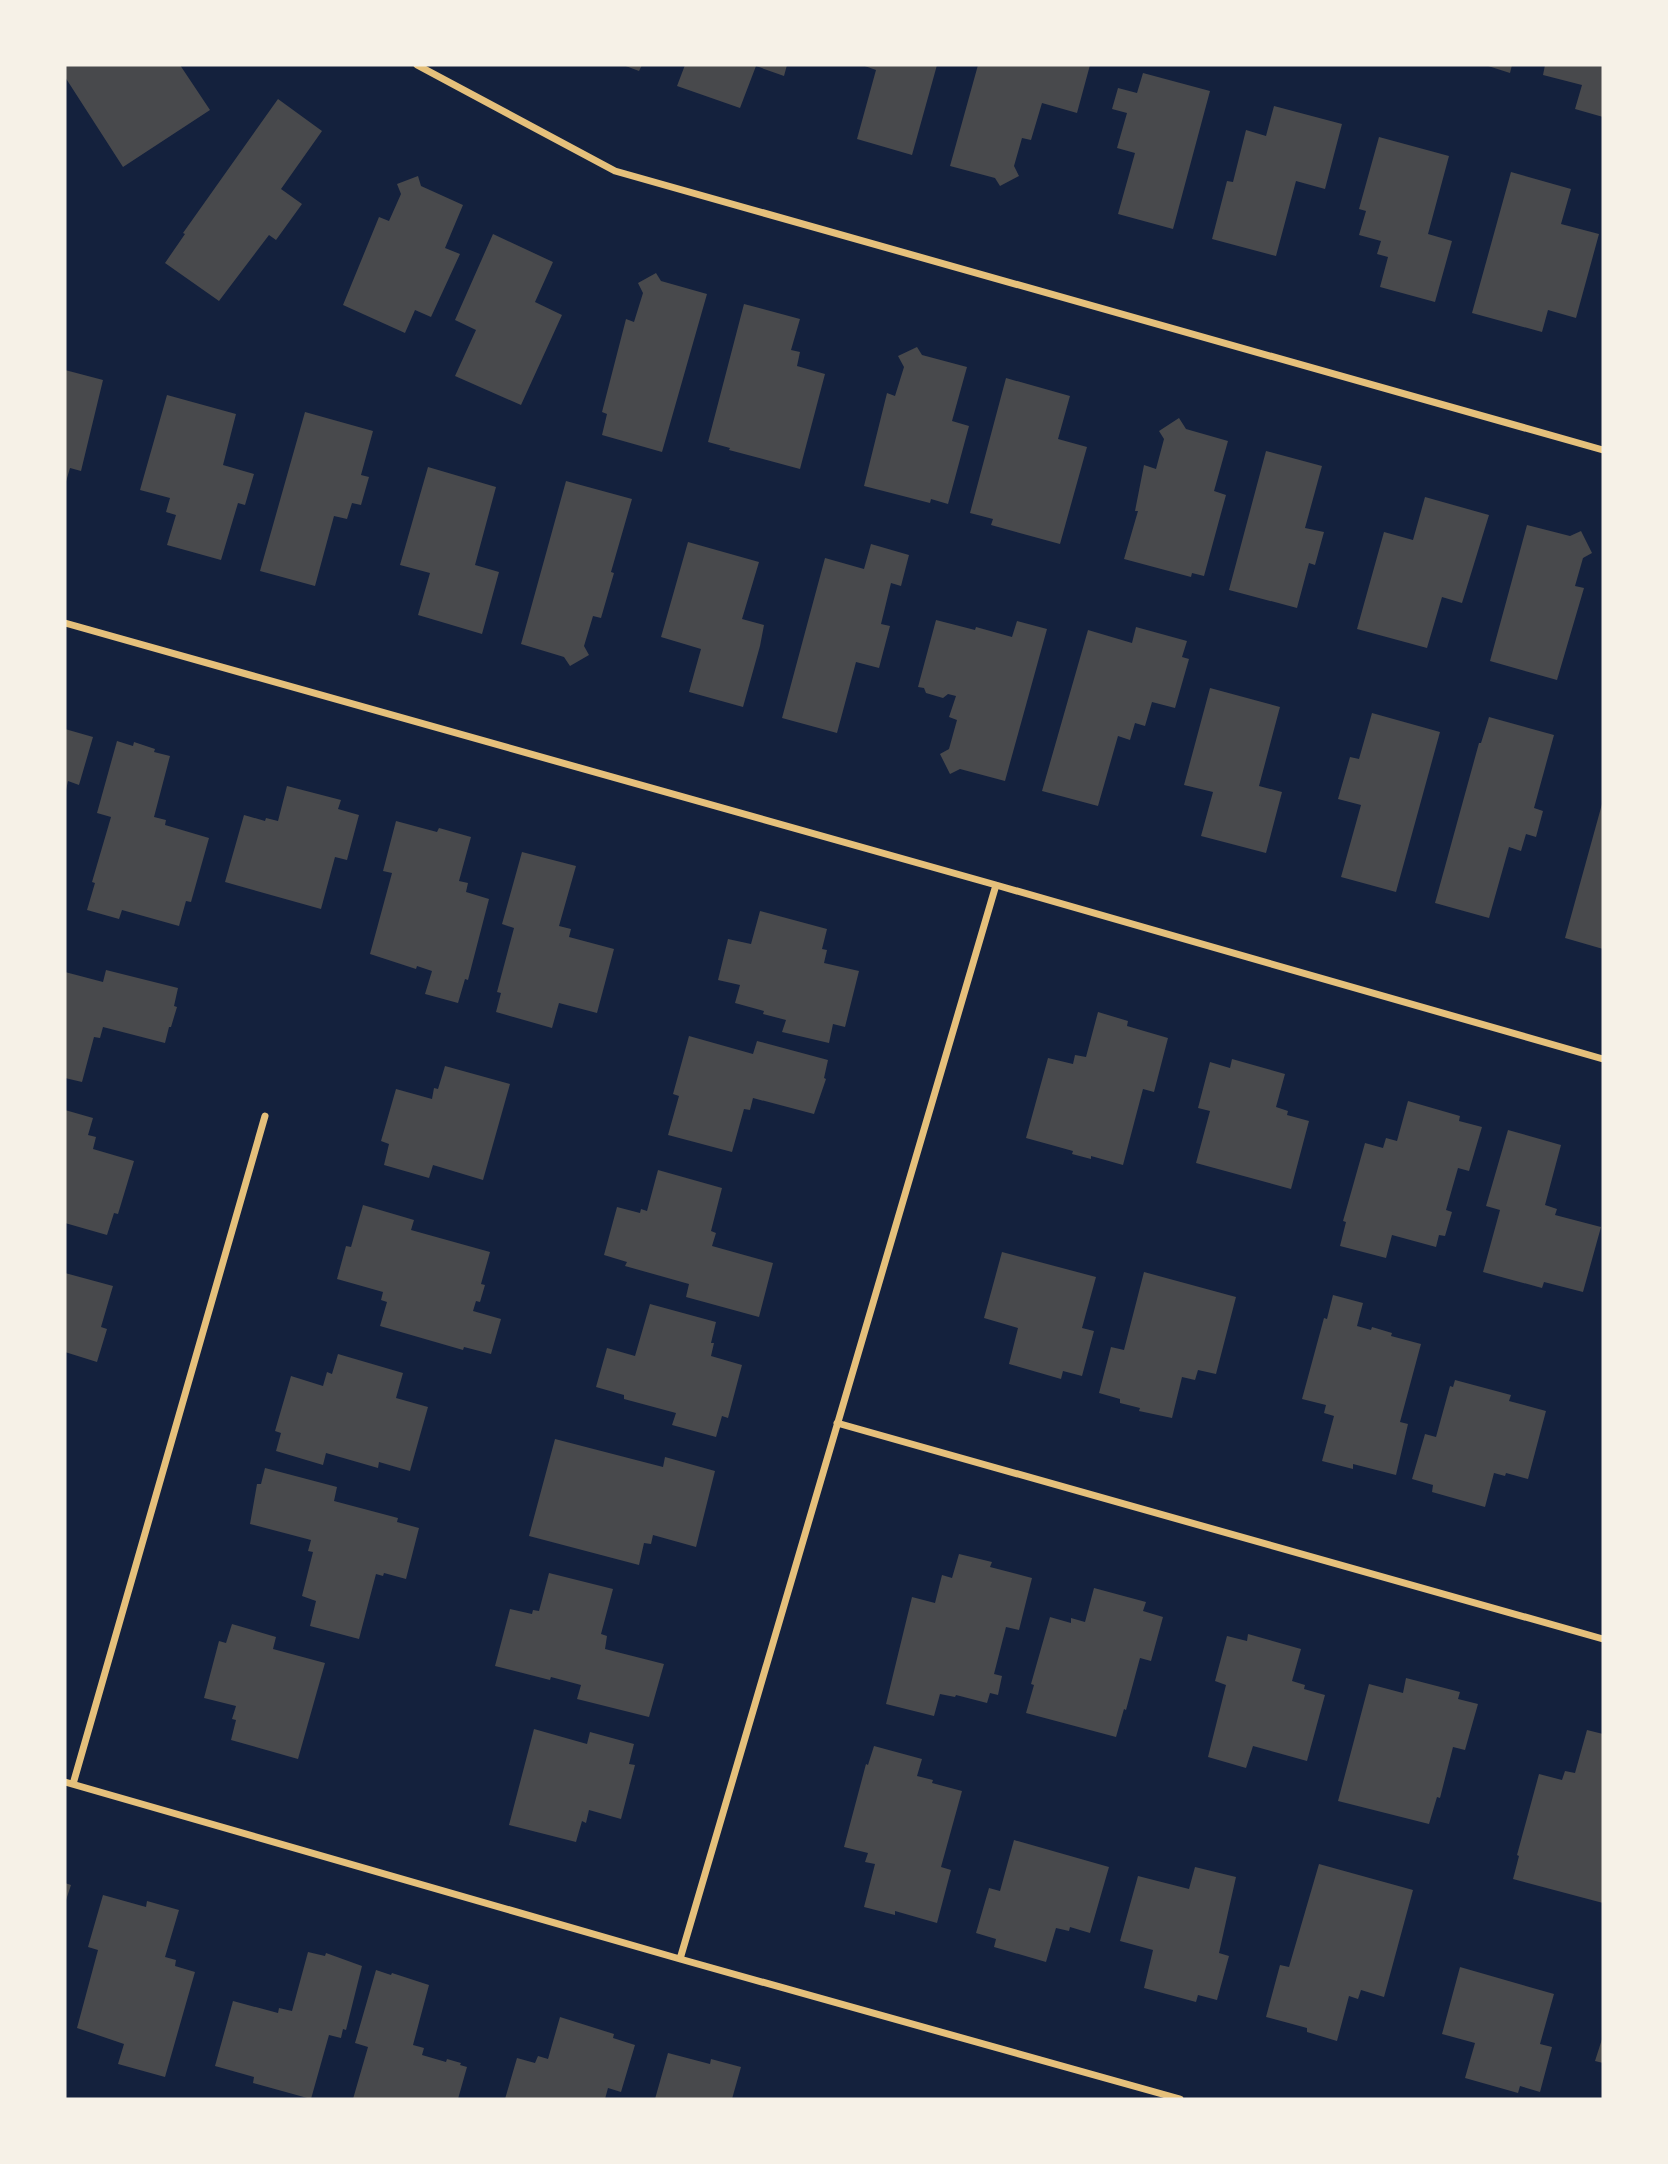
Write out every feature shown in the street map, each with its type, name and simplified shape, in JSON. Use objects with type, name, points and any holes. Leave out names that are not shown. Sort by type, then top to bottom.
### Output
[{"type":"street","points":[[417,65],[615,171],[1603,450]]},
{"type":"street","points":[[65,623],[1603,1059]]},
{"type":"street","points":[[680,1959],[996,885]]},
{"type":"street","points":[[265,1116],[69,1783],[680,1959],[1180,2099]]},
{"type":"street","points":[[837,1423],[1603,1639]]},
{"type":"building","points":[[65,65],[180,65],[210,110],[123,167],[65,77]]},
{"type":"building","points":[[623,65],[642,65],[639,71]]},
{"type":"building","points":[[685,65],[787,65],[784,76],[756,66],[740,108],[677,86]]},
{"type":"building","points":[[862,65],[937,65],[912,155],[857,139],[876,70]]},
{"type":"building","points":[[978,65],[1090,65],[1077,113],[1042,103],[1031,140],[1022,138],[1014,166],[1019,176],[1000,186],[995,178],[950,166]]},
{"type":"building","points":[[1485,65],[1512,65],[1510,73]]},
{"type":"building","points":[[1545,65],[1603,65],[1603,117],[1575,109],[1582,85],[1543,75]]},
{"type":"building","points":[[1143,73],[1210,91],[1173,229],[1118,214],[1135,153],[1117,148],[1127,113],[1112,109],[1118,88],[1137,93]]},
{"type":"building","points":[[278,99],[322,131],[281,189],[302,204],[276,240],[269,235],[219,301],[165,263],[185,234],[183,233]]},
{"type":"building","points":[[1274,106],[1342,124],[1325,189],[1296,181],[1276,256],[1212,239],[1227,181],[1233,182],[1246,130],[1266,136]]},
{"type":"building","points":[[1379,137],[1449,156],[1428,234],[1452,241],[1435,302],[1380,287],[1388,257],[1377,254],[1381,241],[1359,235],[1366,211],[1359,209]]},
{"type":"building","points":[[1511,172],[1571,189],[1561,224],[1599,234],[1576,318],[1548,310],[1542,332],[1472,313]]},
{"type":"building","points":[[418,176],[421,186],[463,205],[445,248],[460,254],[431,317],[415,310],[405,333],[343,305],[379,217],[389,221],[401,194],[397,184]]},
{"type":"building","points":[[493,234],[553,262],[535,302],[562,315],[521,405],[455,376],[476,330],[455,320]]},
{"type":"building","points":[[656,273],[661,281],[707,294],[662,452],[602,435],[607,414],[602,412],[626,319],[634,322],[643,293],[638,283]]},
{"type":"building","points":[[744,304],[800,319],[791,350],[800,352],[797,366],[825,374],[800,469],[708,442]]},
{"type":"building","points":[[917,347],[922,355],[967,367],[952,421],[969,426],[948,504],[931,499],[930,503],[864,486],[887,393],[895,396],[904,367],[898,356]]},
{"type":"building","points":[[65,370],[103,380],[81,471],[70,468],[65,485]]},
{"type":"building","points":[[1006,378],[1070,396],[1058,439],[1087,447],[1060,544],[991,525],[993,519],[970,513]]},
{"type":"building","points":[[167,395],[236,414],[223,465],[254,474],[245,505],[238,503],[221,560],[167,545],[176,515],[166,512],[170,498],[140,490]]},
{"type":"building","points":[[305,412],[373,431],[361,475],[369,477],[361,505],[352,503],[347,519],[334,516],[315,586],[260,571]]},
{"type":"building","points":[[1179,418],[1186,429],[1228,441],[1214,491],[1226,495],[1204,576],[1192,573],[1191,577],[1124,559],[1138,511],[1135,511],[1144,465],[1156,469],[1164,439],[1159,431]]},
{"type":"building","points":[[1266,451],[1322,466],[1305,528],[1324,532],[1315,565],[1309,563],[1297,608],[1229,590]]},
{"type":"building","points":[[428,467],[496,487],[475,565],[499,572],[482,634],[418,615],[430,573],[400,565]]},
{"type":"building","points":[[566,481],[632,499],[601,618],[593,616],[584,646],[589,655],[570,666],[564,657],[521,644]]},
{"type":"building","points":[[1425,497],[1489,515],[1462,603],[1442,597],[1427,648],[1357,629],[1384,532],[1413,540]]},
{"type":"building","points":[[1527,525],[1570,536],[1581,531],[1592,553],[1583,558],[1575,586],[1584,588],[1557,680],[1490,661]]},
{"type":"building","points":[[688,542],[759,562],[742,619],[764,625],[743,707],[689,692],[701,649],[661,637]]},
{"type":"building","points":[[871,544],[909,555],[901,586],[891,583],[881,624],[890,626],[879,668],[856,662],[837,733],[782,718],[825,558],[864,569]]},
{"type":"building","points":[[936,620],[1012,637],[1017,621],[1047,629],[1005,781],[960,769],[950,774],[940,754],[949,749],[957,720],[949,717],[956,696],[948,694],[943,698],[926,693],[924,688],[918,687]]},
{"type":"building","points":[[1136,627],[1187,641],[1182,657],[1189,659],[1175,708],[1152,702],[1145,726],[1135,723],[1130,740],[1118,736],[1098,806],[1042,791],[1088,630],[1132,643]]},
{"type":"building","points":[[1210,688],[1280,707],[1259,786],[1282,792],[1266,853],[1201,836],[1213,792],[1184,785]]},
{"type":"building","points":[[1372,713],[1440,732],[1396,892],[1341,877],[1361,805],[1338,799],[1350,757],[1359,759]]},
{"type":"building","points":[[1489,717],[1554,735],[1534,808],[1543,811],[1536,837],[1526,834],[1521,851],[1509,847],[1489,918],[1435,903],[1479,743]]},
{"type":"building","points":[[65,729],[93,737],[79,785],[68,781],[66,790]]},
{"type":"building","points":[[117,741],[133,746],[134,742],[170,756],[154,817],[166,820],[165,825],[209,838],[191,902],[186,901],[179,926],[122,910],[119,919],[87,910],[95,883],[92,882],[111,817],[97,813]]},
{"type":"building","points":[[287,786],[341,800],[338,809],[359,815],[347,860],[335,857],[321,909],[225,882],[244,815],[265,821],[266,818],[278,821]]},
{"type":"building","points":[[1603,804],[1603,949],[1565,938]]},
{"type":"building","points":[[396,821],[437,832],[439,828],[471,837],[459,881],[468,883],[466,892],[489,899],[468,980],[465,979],[458,1003],[425,994],[432,971],[417,966],[416,969],[370,954],[392,873],[383,871]]},
{"type":"building","points":[[522,852],[576,866],[559,926],[571,929],[569,937],[614,949],[597,1013],[559,1003],[552,1028],[496,1012],[501,993],[497,992],[514,928],[502,924]]},
{"type":"building","points":[[760,911],[827,929],[822,949],[827,950],[824,963],[859,971],[845,1027],[833,1024],[829,1043],[782,1032],[786,1020],[735,1003],[740,985],[718,980],[728,939],[751,944]]},
{"type":"building","points":[[106,970],[178,988],[174,1006],[177,1007],[165,1043],[103,1027],[100,1038],[94,1037],[82,1082],[65,1078],[65,972],[103,982]]},
{"type":"building","points":[[1098,1012],[1128,1021],[1127,1026],[1168,1038],[1154,1092],[1143,1089],[1123,1165],[1072,1154],[1073,1151],[1026,1138],[1048,1058],[1073,1064],[1075,1055],[1086,1057]]},
{"type":"building","points":[[689,1036],[753,1054],[757,1041],[828,1060],[826,1079],[814,1114],[753,1098],[750,1110],[744,1109],[732,1152],[668,1135],[679,1096],[673,1094]]},
{"type":"building","points":[[1232,1059],[1285,1074],[1276,1107],[1288,1111],[1287,1115],[1309,1121],[1291,1189],[1196,1163],[1210,1111],[1198,1108],[1210,1062],[1230,1068]]},
{"type":"building","points":[[445,1066],[510,1084],[483,1180],[433,1165],[429,1178],[384,1165],[389,1144],[381,1141],[396,1089],[432,1099],[434,1088],[438,1089]]},
{"type":"building","points":[[1408,1101],[1460,1116],[1459,1121],[1482,1127],[1469,1171],[1458,1168],[1446,1210],[1452,1212],[1445,1236],[1439,1235],[1436,1247],[1392,1235],[1386,1258],[1340,1246],[1346,1222],[1343,1221],[1365,1143],[1383,1148],[1386,1138],[1397,1141]]},
{"type":"building","points":[[65,1110],[93,1118],[88,1135],[96,1137],[93,1149],[134,1161],[118,1214],[114,1213],[107,1235],[65,1223]]},
{"type":"building","points":[[1508,1130],[1561,1145],[1545,1205],[1557,1209],[1555,1215],[1601,1227],[1583,1292],[1544,1282],[1542,1288],[1483,1272],[1500,1210],[1486,1206]]},
{"type":"building","points":[[658,1170],[722,1188],[711,1231],[716,1233],[712,1246],[773,1263],[759,1317],[686,1297],[689,1284],[625,1266],[627,1262],[604,1255],[617,1207],[640,1213],[641,1209],[647,1211]]},
{"type":"building","points":[[363,1205],[414,1220],[411,1230],[490,1252],[481,1284],[485,1285],[480,1302],[476,1301],[473,1311],[501,1319],[491,1354],[464,1347],[463,1350],[380,1326],[387,1302],[381,1300],[383,1292],[337,1279],[346,1246],[351,1247]]},
{"type":"building","points":[[1002,1252],[1096,1277],[1082,1328],[1094,1331],[1082,1376],[1063,1371],[1061,1379],[1009,1364],[1018,1328],[984,1318]]},
{"type":"building","points":[[1144,1272],[1236,1297],[1216,1374],[1198,1370],[1195,1380],[1182,1377],[1172,1418],[1139,1411],[1140,1408],[1120,1403],[1120,1399],[1099,1393],[1111,1347],[1124,1350]]},
{"type":"building","points":[[65,1273],[113,1286],[101,1327],[107,1329],[97,1362],[65,1352]]},
{"type":"building","points":[[1333,1295],[1363,1303],[1357,1326],[1371,1330],[1372,1327],[1392,1333],[1391,1336],[1421,1344],[1400,1422],[1408,1424],[1396,1475],[1353,1464],[1353,1469],[1322,1461],[1334,1416],[1324,1413],[1326,1405],[1302,1399]]},
{"type":"building","points":[[650,1304],[716,1322],[711,1356],[742,1365],[728,1418],[722,1416],[716,1437],[672,1425],[676,1413],[624,1399],[624,1395],[596,1387],[607,1348],[635,1356]]},
{"type":"building","points":[[338,1354],[403,1373],[396,1398],[428,1407],[410,1471],[379,1462],[378,1468],[326,1453],[323,1465],[276,1451],[281,1433],[275,1431],[291,1376],[323,1386],[327,1372],[332,1374]]},
{"type":"building","points":[[1455,1380],[1511,1395],[1509,1401],[1546,1411],[1528,1479],[1494,1473],[1485,1507],[1432,1492],[1433,1485],[1412,1479],[1425,1434],[1436,1437],[1450,1386],[1453,1387]]},
{"type":"building","points":[[555,1439],[663,1467],[665,1457],[715,1471],[696,1547],[653,1535],[651,1544],[644,1543],[639,1565],[529,1536]]},
{"type":"building","points":[[265,1468],[337,1487],[334,1501],[398,1518],[397,1522],[419,1528],[406,1579],[384,1573],[383,1576],[376,1574],[359,1639],[310,1626],[316,1601],[302,1596],[313,1552],[308,1551],[311,1540],[250,1524],[257,1484],[261,1484]]},
{"type":"building","points":[[959,1554],[992,1562],[990,1567],[1032,1578],[1019,1630],[1006,1627],[994,1674],[1002,1676],[998,1695],[990,1693],[987,1703],[940,1694],[934,1716],[886,1704],[912,1597],[935,1603],[942,1575],[952,1578]]},
{"type":"building","points":[[549,1573],[613,1589],[601,1634],[607,1636],[605,1649],[664,1664],[649,1717],[577,1699],[581,1685],[495,1666],[510,1609],[532,1614],[533,1610],[539,1611]]},
{"type":"building","points":[[1094,1588],[1146,1602],[1143,1611],[1163,1617],[1151,1661],[1140,1658],[1116,1737],[1026,1713],[1034,1685],[1031,1684],[1050,1617],[1071,1623],[1071,1618],[1085,1622]]},
{"type":"building","points":[[232,1624],[276,1637],[273,1649],[325,1663],[298,1759],[231,1740],[236,1706],[204,1698],[219,1641],[226,1643]]},
{"type":"building","points":[[1248,1634],[1301,1649],[1292,1681],[1305,1685],[1304,1689],[1325,1695],[1307,1761],[1253,1746],[1246,1768],[1208,1757],[1226,1685],[1215,1681],[1227,1636],[1247,1641]]},
{"type":"building","points":[[1406,1678],[1460,1692],[1458,1699],[1478,1704],[1465,1750],[1453,1747],[1440,1798],[1437,1797],[1429,1824],[1338,1801],[1369,1684],[1403,1693]]},
{"type":"building","points":[[534,1729],[587,1744],[590,1732],[634,1744],[629,1764],[635,1765],[621,1819],[589,1810],[586,1823],[582,1821],[576,1842],[509,1825]]},
{"type":"building","points":[[1587,1730],[1603,1734],[1603,1903],[1513,1879],[1539,1774],[1562,1780],[1565,1771],[1575,1773]]},
{"type":"building","points":[[874,1746],[922,1759],[917,1776],[962,1791],[941,1867],[951,1870],[937,1923],[895,1911],[895,1915],[864,1907],[875,1864],[865,1862],[868,1853],[844,1847],[866,1764],[868,1765]]},
{"type":"building","points":[[1014,1840],[1109,1867],[1090,1933],[1070,1927],[1069,1931],[1056,1928],[1046,1962],[994,1947],[996,1939],[976,1933],[989,1888],[1000,1891]]},
{"type":"building","points":[[1319,1864],[1413,1890],[1384,1997],[1361,1990],[1358,1999],[1349,1996],[1337,2041],[1307,2032],[1307,2028],[1266,2017],[1280,1965],[1289,1967]]},
{"type":"building","points":[[1195,1867],[1236,1877],[1219,1953],[1229,1956],[1217,2000],[1198,1995],[1196,2002],[1144,1988],[1153,1950],[1120,1941],[1138,1876],[1189,1889]]},
{"type":"building","points":[[65,1883],[71,1885],[65,1903]]},
{"type":"building","points":[[103,1895],[146,1907],[147,1901],[179,1910],[165,1957],[176,1960],[175,1966],[195,1972],[165,2077],[118,2064],[124,2044],[77,2028],[98,1950],[88,1947]]},
{"type":"building","points":[[308,1952],[325,1956],[326,1953],[362,1966],[346,2030],[343,2029],[341,2038],[329,2035],[311,2099],[253,2083],[254,2077],[215,2066],[233,2001],[278,2013],[279,2008],[292,2011]]},
{"type":"building","points":[[1460,1967],[1554,1994],[1540,2044],[1552,2047],[1540,2092],[1520,2086],[1518,2093],[1465,2078],[1475,2043],[1442,2034]]},
{"type":"building","points":[[376,1970],[429,1985],[413,2045],[424,2048],[422,2055],[446,2062],[447,2059],[467,2067],[458,2099],[353,2099],[368,2047],[355,2043]]},
{"type":"building","points":[[560,2017],[614,2034],[613,2038],[635,2045],[621,2092],[608,2088],[605,2099],[505,2099],[517,2058],[535,2063],[538,2056],[548,2059]]},
{"type":"building","points":[[1603,2036],[1603,2063],[1595,2061]]},
{"type":"building","points":[[668,2053],[710,2064],[711,2059],[741,2067],[732,2099],[655,2099]]}]
